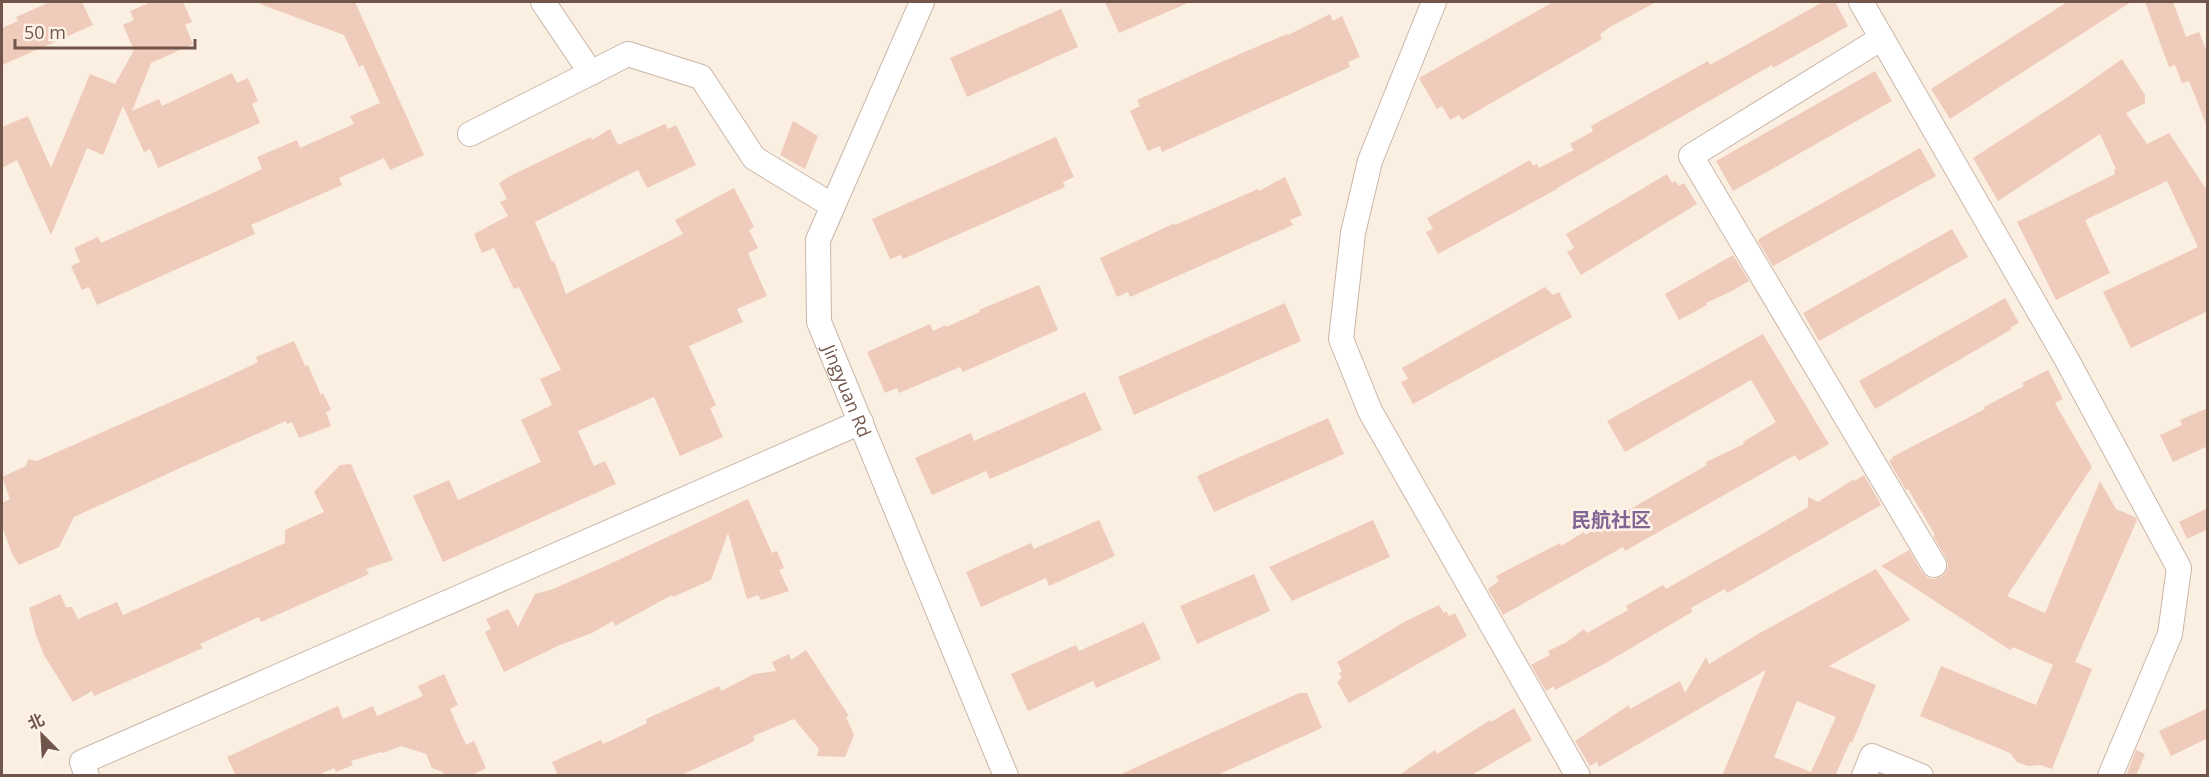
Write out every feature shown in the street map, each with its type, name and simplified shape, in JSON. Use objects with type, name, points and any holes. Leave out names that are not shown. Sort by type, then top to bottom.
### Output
[{"type":"street","points":[[543,2],[591,73]]},
{"type":"street","name":"Jingyuan Rd","points":[[922,2],[818,240],[819,322],[1006,776]]},
{"type":"street","points":[[1434,2],[1370,161],[1353,233],[1341,339],[1370,411],[1578,776]]},
{"type":"street","points":[[1861,2],[2067,360],[2180,568],[2169,634],[2110,776]]},
{"type":"street","points":[[1882,38],[1691,156],[1934,565]]},
{"type":"street","points":[[470,134],[628,54],[701,77],[754,158],[833,206]]},
{"type":"street","points":[[87,776],[82,762],[861,422]]},
{"type":"street","points":[[1864,776],[1872,756],[1921,776]]},
{"type":"building","points":[[50,2],[82,2],[93,25],[2,65],[2,28],[18,21],[16,17]]},
{"type":"building","points":[[151,2],[183,2],[192,22],[185,25],[193,44],[151,63],[132,111],[159,99],[162,106],[232,73],[237,83],[248,78],[258,101],[252,104],[260,123],[158,168],[150,149],[144,152],[123,106],[103,155],[87,148],[51,235],[17,160],[2,168],[2,127],[28,116],[51,168],[90,74],[115,84],[134,50],[123,25],[134,20],[130,11]]},
{"type":"building","points":[[260,2],[355,2],[424,155],[390,170],[384,158],[339,178],[342,185],[251,225],[255,234],[97,305],[89,287],[82,290],[71,266],[80,262],[74,248],[98,237],[101,243],[208,195],[262,169],[257,157],[297,140],[300,148],[354,124],[350,116],[380,103],[363,65],[359,67],[344,35],[260,4]]},
{"type":"building","points":[[1105,2],[1190,2],[1119,33]]},
{"type":"building","points":[[1553,2],[1656,2],[1610,27],[1600,34],[1602,39],[1462,120],[1459,115],[1450,120],[1442,106],[1437,109],[1419,78]]},
{"type":"building","points":[[1823,2],[1835,2],[1848,26],[1773,68],[1772,65],[1557,189],[1438,254],[1426,232],[1433,229],[1427,218],[1530,160],[1533,166],[1537,164],[1539,168],[1574,150],[1570,144],[1593,131],[1591,126],[1708,61],[1710,65]]},
{"type":"building","points":[[2067,2],[2131,2],[1950,119],[1931,89]]},
{"type":"building","points":[[2145,2],[2173,2],[2186,37],[2199,32],[2208,55],[2208,124],[2206,124],[2189,81],[2182,83],[2175,65],[2169,67]]},
{"type":"building","points":[[1061,9],[1078,47],[967,97],[950,58]]},
{"type":"building","points":[[1330,14],[1333,21],[1342,16],[1360,57],[1348,62],[1350,67],[1162,152],[1160,146],[1148,151],[1130,111],[1140,106],[1137,100],[1288,35]]},
{"type":"building","points":[[2122,59],[2145,95],[2145,103],[2126,113],[2147,144],[2169,133],[2208,192],[2208,311],[2131,348],[2103,292],[2198,247],[2167,181],[2085,220],[2110,273],[2056,300],[2017,222],[2115,174],[2116,169],[2100,134],[1998,201],[1973,158]]},
{"type":"building","points":[[1875,71],[1892,101],[1733,191],[1716,161]]},
{"type":"building","points":[[793,121],[818,136],[805,169],[780,155]]},
{"type":"building","points":[[665,124],[668,129],[676,125],[696,165],[647,188],[638,170],[535,222],[552,262],[554,261],[566,294],[683,234],[675,220],[734,188],[754,227],[749,230],[758,248],[748,253],[767,296],[737,309],[743,322],[689,346],[716,405],[710,408],[723,437],[680,456],[654,397],[578,431],[594,466],[605,461],[616,484],[443,562],[413,496],[449,480],[458,500],[541,462],[521,420],[552,405],[540,379],[561,370],[519,287],[514,289],[494,248],[482,253],[474,234],[508,216],[500,202],[507,199],[499,183],[591,137],[592,140],[610,129],[618,145]]},
{"type":"building","points":[[1056,137],[1074,177],[1063,182],[1065,187],[903,259],[901,255],[890,259],[872,219]]},
{"type":"building","points":[[1920,148],[1936,176],[1773,266],[1758,241],[1760,238]]},
{"type":"building","points":[[1667,174],[1672,183],[1675,181],[1679,186],[1684,183],[1697,204],[1581,275],[1567,252],[1574,248],[1566,234]]},
{"type":"building","points":[[1285,177],[1302,215],[1290,220],[1293,225],[1130,297],[1128,292],[1117,297],[1100,258],[1175,223],[1175,225],[1258,189],[1259,191]]},
{"type":"building","points":[[1952,229],[1968,257],[1819,341],[1803,313]]},
{"type":"building","points":[[1733,255],[1749,281],[1679,320],[1665,294]]},
{"type":"building","points":[[1039,285],[1058,330],[963,372],[960,367],[899,393],[897,388],[885,393],[867,352],[930,324],[933,331],[946,325],[946,327],[980,312],[979,310]]},
{"type":"building","points":[[1545,287],[1553,295],[1559,292],[1572,317],[1413,404],[1401,382],[1408,379],[1402,368]]},
{"type":"building","points":[[2005,298],[2019,323],[2011,327],[2012,329],[1875,409],[1859,381]]},
{"type":"building","points":[[1285,303],[1301,341],[1134,415],[1118,377]]},
{"type":"building","points":[[1763,334],[1829,444],[1799,461],[1795,455],[1625,551],[1623,547],[1503,615],[1488,589],[1499,581],[1496,576],[1560,543],[1561,546],[1584,532],[1585,535],[1707,465],[1706,462],[1744,444],[1743,442],[1776,422],[1751,380],[1625,452],[1607,421]]},
{"type":"building","points":[[294,341],[305,366],[308,365],[321,395],[323,393],[331,410],[326,412],[331,426],[299,438],[292,422],[287,424],[286,421],[178,469],[74,517],[59,547],[19,565],[12,554],[2,526],[2,503],[10,499],[2,477],[26,466],[28,459],[37,461],[225,378],[258,362],[256,357]]},
{"type":"building","points":[[2048,370],[2063,399],[2055,403],[2092,467],[2007,596],[2045,613],[2100,481],[2116,509],[2137,520],[2075,662],[2092,669],[2052,769],[2017,762],[2010,753],[1920,716],[1941,666],[2036,705],[2053,665],[2013,647],[2010,650],[1881,566],[1909,550],[1928,578],[1941,577],[1948,565],[1933,536],[1935,535],[1889,461],[1892,457],[1985,409],[1984,407],[2024,386],[2022,383]]},
{"type":"building","points":[[1085,392],[1102,430],[990,479],[986,471],[932,495],[915,458],[971,433],[974,441]]},
{"type":"building","points":[[2208,408],[2208,446],[2173,462],[2160,435],[2182,425],[2180,420]]},
{"type":"building","points":[[1328,418],[1344,454],[1214,512],[1197,476]]},
{"type":"building","points":[[351,464],[393,560],[366,569],[369,574],[261,622],[259,617],[200,644],[203,648],[94,696],[92,691],[73,702],[44,655],[29,608],[60,594],[66,607],[72,607],[78,619],[117,602],[123,615],[285,543],[285,530],[324,512],[314,492],[340,465]]},
{"type":"building","points":[[1864,475],[1881,505],[1727,593],[1725,589],[1691,608],[1692,612],[1604,664],[1555,690],[1554,686],[1546,691],[1531,665],[1550,655],[1548,651],[1567,642],[1584,629],[1587,633],[1628,610],[1626,606],[1663,585],[1666,589],[1808,507],[1808,497],[1818,502]]},
{"type":"building","points":[[748,499],[772,553],[777,551],[784,568],[779,570],[789,591],[761,600],[758,595],[747,599],[728,533],[711,580],[673,597],[672,595],[615,626],[613,621],[592,633],[560,645],[504,672],[485,632],[491,629],[486,619],[508,609],[518,627],[535,594],[553,589],[612,563]]},
{"type":"building","points":[[2208,508],[2208,529],[2187,539],[2179,522]]},
{"type":"building","points":[[1099,520],[1115,556],[1049,586],[1046,578],[981,607],[966,572],[1031,543],[1034,549]]},
{"type":"building","points":[[1373,520],[1390,557],[1292,601],[1269,567]]},
{"type":"building","points":[[1876,569],[1910,620],[1829,666],[1876,685],[1852,743],[1850,742],[1835,776],[1722,776],[1766,670],[1599,767],[1597,762],[1590,766],[1575,741],[1629,705],[1630,709],[1680,681],[1685,693],[1706,657],[1709,664],[1758,634]],"holes":[[[1797,701],[1836,717],[1811,772],[1774,757]]]},
{"type":"building","points":[[1254,574],[1270,611],[1197,644],[1180,606]]},
{"type":"building","points":[[1439,605],[1449,616],[1455,613],[1467,636],[1349,703],[1337,682],[1342,678],[1339,673],[1342,671],[1337,662],[1406,621]]},
{"type":"building","points":[[1144,622],[1161,659],[1096,688],[1093,681],[1028,711],[1011,674],[1076,645],[1079,651]]},
{"type":"building","points":[[806,650],[849,716],[846,717],[854,735],[845,757],[817,756],[819,749],[794,719],[753,736],[755,740],[747,745],[679,776],[558,776],[552,762],[601,740],[603,744],[647,723],[646,719],[719,686],[721,691],[754,674],[776,671],[772,662],[789,654],[791,660]]},
{"type":"building","points":[[444,674],[458,705],[450,709],[466,745],[474,741],[486,768],[470,776],[444,776],[443,772],[432,768],[426,754],[401,746],[351,761],[353,765],[336,772],[334,768],[316,776],[236,776],[227,757],[338,706],[343,719],[373,706],[377,716],[423,696],[418,686]]},
{"type":"building","points":[[1299,693],[1307,693],[1322,728],[1215,776],[1117,776]]},
{"type":"building","points":[[1514,708],[1532,740],[1470,776],[1398,776],[1435,750],[1437,754],[1490,720],[1491,722]]},
{"type":"building","points":[[2208,708],[2208,738],[2171,756],[2159,731]]},
{"type":"building","points":[[2136,750],[2145,754],[2136,776],[2126,776]]},
{"type":"district","name":"民航社区","points":[[1611,519]]}]
